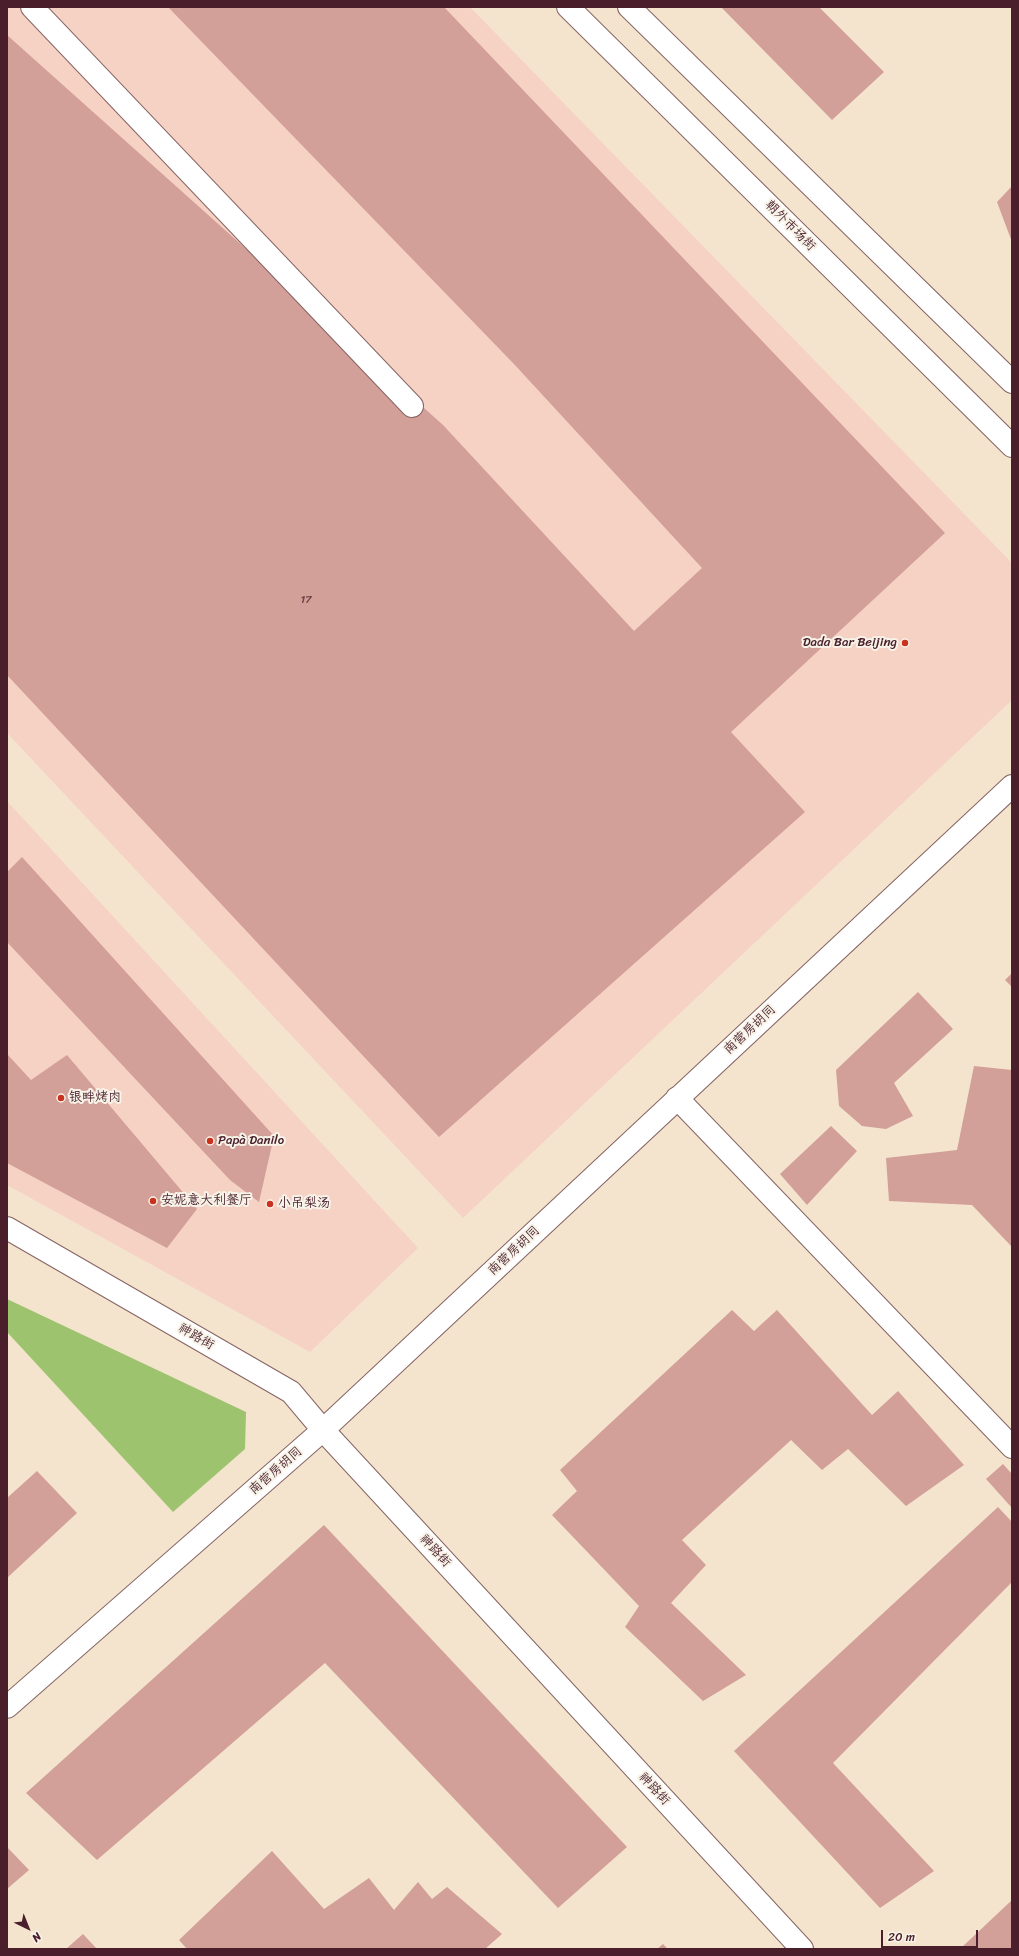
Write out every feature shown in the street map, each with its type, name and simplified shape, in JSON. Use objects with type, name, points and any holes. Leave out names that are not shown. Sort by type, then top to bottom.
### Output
[{"type":"street","points":[[32,7],[412,406]]},
{"type":"street","name":"朝外市场街","points":[[568,7],[1012,446]]},
{"type":"street","points":[[629,7],[1012,382]]},
{"type":"street","name":"南营房胡同","points":[[7,1707],[323,1430],[1012,786]]},
{"type":"street","points":[[677,1098],[1012,1447]]},
{"type":"street","name":"神路街","points":[[7,1228],[291,1392],[323,1430],[802,1949]]},
{"type":"shaded area","points":[[7,7],[470,7],[1012,563],[1012,700],[463,1218],[7,733]]},
{"type":"shaded area","points":[[7,801],[418,1248],[310,1352],[7,1185]]},
{"type":"green space","points":[[7,1299],[246,1412],[245,1449],[173,1512],[7,1332]]},
{"type":"building","points":[[168,7],[444,7],[945,533],[731,732],[805,812],[439,1137],[7,675],[7,35],[443,425],[634,631],[702,568],[514,364]]},
{"type":"building","points":[[721,7],[819,7],[884,72],[832,120]]},
{"type":"building","points":[[1012,186],[1012,242],[997,202]]},
{"type":"building","points":[[22,857],[274,1136],[259,1202],[230,1180],[7,942],[7,872]]},
{"type":"building","points":[[1012,973],[1012,987],[1005,980]]},
{"type":"building","points":[[918,992],[953,1029],[894,1083],[913,1116],[886,1129],[862,1126],[839,1106],[836,1070]]},
{"type":"building","points":[[7,1054],[31,1080],[67,1055],[197,1209],[167,1248],[7,1163]]},
{"type":"building","points":[[974,1066],[1012,1070],[1012,1247],[972,1205],[889,1201],[886,1158],[957,1150]]},
{"type":"building","points":[[831,1126],[857,1151],[807,1205],[780,1174]]},
{"type":"building","points":[[732,1310],[754,1331],[777,1310],[872,1415],[898,1391],[964,1465],[906,1506],[848,1449],[822,1470],[791,1440],[682,1540],[706,1565],[671,1603],[746,1675],[703,1701],[625,1627],[639,1606],[552,1515],[577,1491],[560,1470]]},
{"type":"building","points":[[1003,1464],[1012,1474],[1012,1508],[986,1479]]},
{"type":"building","points":[[37,1471],[77,1513],[7,1578],[7,1498]]},
{"type":"building","points":[[998,1507],[1012,1522],[1012,1582],[833,1763],[934,1871],[880,1908],[734,1751]]},
{"type":"building","points":[[324,1525],[627,1847],[558,1908],[325,1663],[97,1860],[26,1793]]},
{"type":"building","points":[[7,1847],[29,1870],[7,1889]]},
{"type":"building","points":[[272,1851],[324,1909],[369,1878],[394,1910],[418,1882],[432,1899],[447,1887],[502,1934],[485,1949],[187,1949],[179,1940]]},
{"type":"building","points":[[1012,1900],[1012,1949],[960,1949]]},
{"type":"building","points":[[83,1934],[97,1949],[66,1949]]},
{"type":"building","points":[[663,1944],[668,1949],[657,1949]]},
{"type":"place","name":"Dada Bar Beijing","points":[[905,643]]},
{"type":"place","name":"银畔烤肉","points":[[61,1098]]},
{"type":"place","name":"Papà Danilo","points":[[210,1141]]},
{"type":"place","name":"安妮意大利餐厅","points":[[153,1201]]},
{"type":"place","name":"小吊梨汤","points":[[270,1204]]}]
